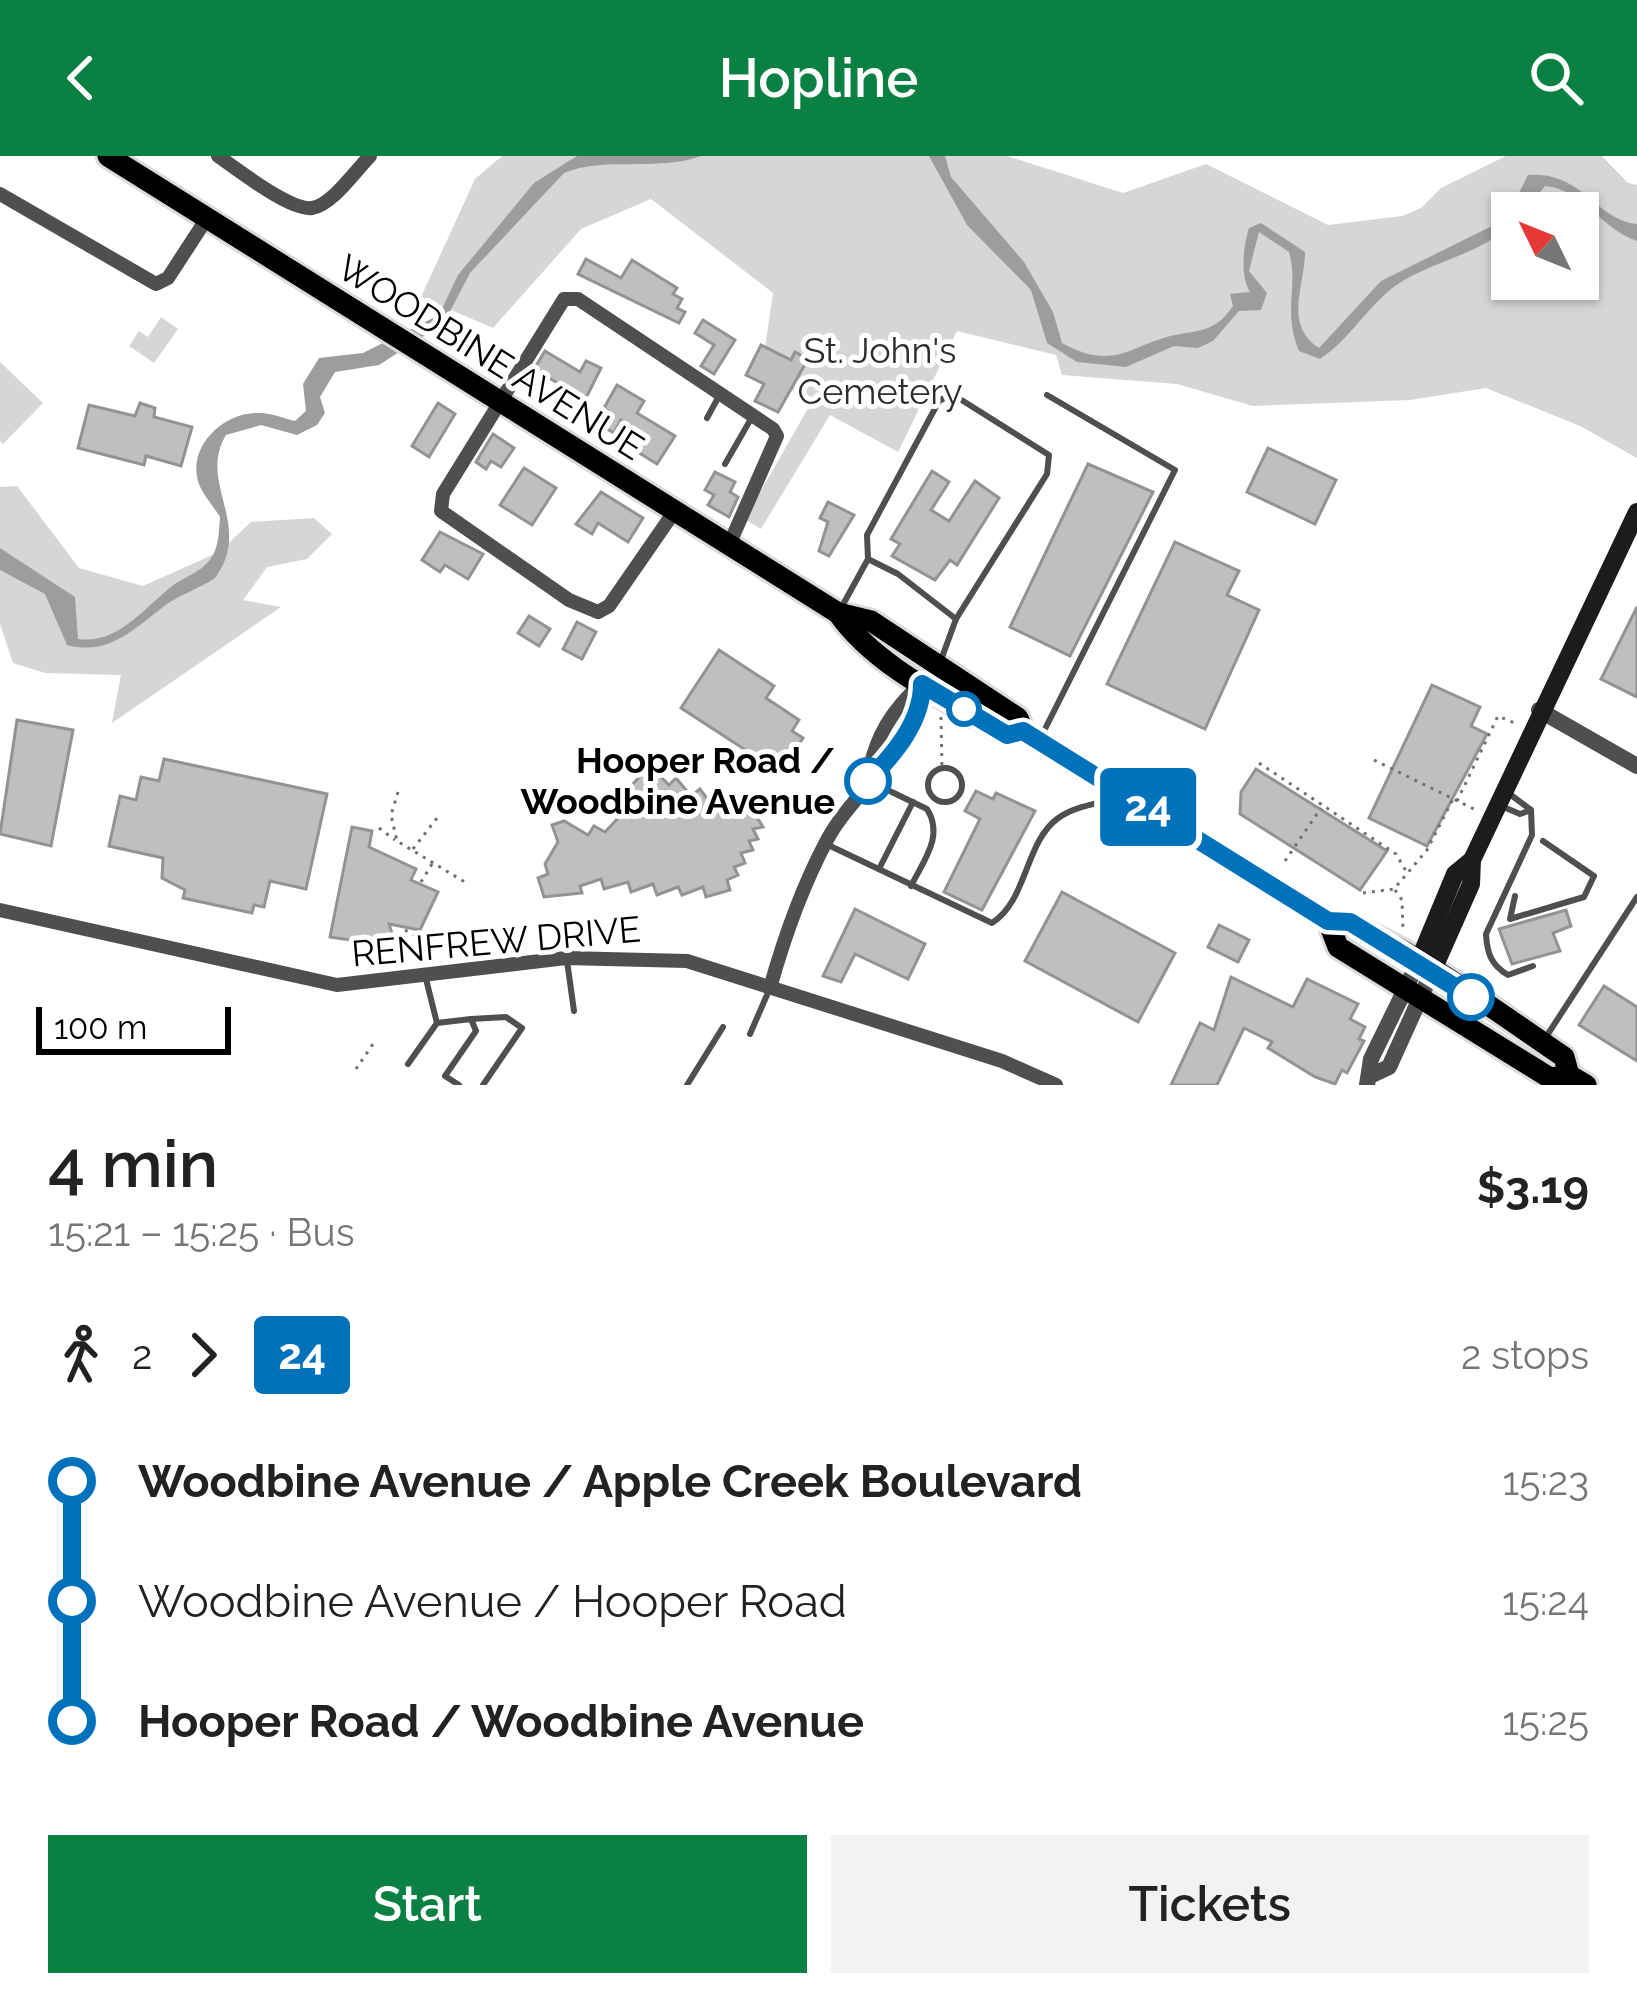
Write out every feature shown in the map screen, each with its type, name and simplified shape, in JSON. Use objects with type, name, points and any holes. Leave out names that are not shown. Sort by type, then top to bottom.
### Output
[{"type":"main road","name":"WOODBINE AVENUE","points":[[108,156],[838,614],[871,621],[1018,718],[1031,736],[1328,921],[1350,922],[1425,968],[1564,1057],[1577,1080]]},
{"type":"main road","points":[[1425,968],[1471,884],[1472,860],[1539,710],[1637,512]]},
{"type":"main road","name":"WOODBINE AVENUE","points":[[838,614],[854,636],[922,684],[1007,735],[1031,736]]},
{"type":"main road","name":"WOODBINE AVENUE","points":[[1328,921],[1338,946],[1550,1078],[1577,1080]]},
{"type":"street","points":[[218,156],[308,208],[324,202],[370,156]]},
{"type":"street","points":[[0,194],[156,284],[168,278],[207,218]]},
{"type":"street","points":[[674,512],[609,606],[586,611],[441,511],[443,494],[498,398],[555,312],[571,298],[773,429],[776,445],[729,544]]},
{"type":"street","points":[[770,988],[825,844],[868,781],[872,747],[906,694],[938,665]]},
{"type":"street","points":[[1539,710],[1637,766]]},
{"type":"street","name":"RENFREW DRIVE","points":[[0,910],[337,985],[566,958],[687,961],[987,1056],[1056,1085]]},
{"type":"street","points":[[1370,1080],[1371,1059],[1415,994],[1425,968]]},
{"type":"lane","points":[[707,418],[720,392]]},
{"type":"lane","points":[[838,614],[868,559],[867,535],[939,401],[952,394],[1049,455],[1047,474],[956,619],[938,665]]},
{"type":"lane","points":[[1031,736],[1175,470],[1047,394]]},
{"type":"lane","points":[[725,464],[754,414]]},
{"type":"lane","points":[[868,559],[898,574],[956,619]]},
{"type":"lane","points":[[942,768],[960,777],[960,793],[946,802],[931,795],[929,779],[942,768]]},
{"type":"lane","points":[[868,781],[917,804],[936,830],[911,886]]},
{"type":"lane","points":[[879,869],[917,804],[931,795]]},
{"type":"lane","points":[[825,844],[992,923],[1010,904],[1051,824],[1073,810],[1130,796]]},
{"type":"lane","points":[[1500,798],[1520,814],[1531,810]]},
{"type":"lane","points":[[1500,798],[1531,810]]},
{"type":"lane","points":[[1531,810],[1532,835],[1486,934],[1496,968],[1508,975],[1533,966]]},
{"type":"lane","points":[[1515,896],[1510,919],[1584,897],[1592,888],[1594,876],[1586,868],[1543,841]]},
{"type":"lane","points":[[1543,1043],[1637,897]]},
{"type":"lane","points":[[566,958],[574,1010]]},
{"type":"lane","points":[[425,975],[437,1023]]},
{"type":"lane","points":[[750,1034],[770,988]]},
{"type":"lane","points":[[409,1064],[437,1023],[506,1017],[522,1028],[483,1085]]},
{"type":"lane","points":[[459,1085],[446,1076],[476,1031],[471,1018]]},
{"type":"lane","points":[[687,1085],[723,1028]]},
{"type":"path","points":[[941,713],[942,768]]},
{"type":"path","points":[[1364,893],[1394,889],[1427,850],[1498,716],[1516,724]]},
{"type":"path","points":[[1374,760],[1476,810]]},
{"type":"path","points":[[1259,763],[1396,854],[1406,871]]},
{"type":"path","points":[[397,841],[391,815],[398,792]]},
{"type":"path","points":[[1285,861],[1323,805]]},
{"type":"path","points":[[412,850],[436,818]]},
{"type":"path","points":[[380,828],[468,884]]},
{"type":"path","points":[[421,882],[433,863]]},
{"type":"path","points":[[1394,889],[1402,900],[1403,934]]},
{"type":"path","points":[[405,930],[437,948]]},
{"type":"path","points":[[356,1069],[375,1041]]},
{"type":"green space","name":"St. John's Cemetery","points":[[502,156],[1007,156],[1123,193],[1206,164],[1328,225],[1402,216],[1421,208],[1441,188],[1506,156],[1602,156],[1628,183],[1637,185],[1637,458],[1580,426],[1486,388],[1410,400],[1253,406],[1177,384],[1062,375],[1056,355],[957,331],[898,452],[830,415],[761,529],[745,519],[811,403],[762,369],[773,293],[651,199],[581,229],[493,328],[421,297],[475,179]]},
{"type":"green space","points":[[161,317],[178,329],[154,363],[129,346],[139,331],[148,337]]},
{"type":"green space","points":[[0,362],[43,403],[3,444],[0,441]]},
{"type":"green space","points":[[17,486],[79,568],[143,586],[219,552],[251,522],[314,518],[332,534],[307,559],[267,567],[243,600],[281,607],[112,723],[121,675],[45,673],[13,663],[0,624],[0,487]]},
{"type":"shaded area","points":[[577,156],[701,156],[667,163],[596,165],[564,173],[470,273],[444,323],[379,365],[335,372],[320,397],[325,413],[317,425],[297,435],[261,425],[226,435],[218,470],[229,540],[215,578],[119,639],[82,647],[67,645],[45,594],[0,570],[0,548],[75,597],[78,639],[106,636],[131,622],[175,584],[206,565],[215,551],[220,517],[196,471],[210,435],[244,415],[266,413],[295,421],[306,411],[303,384],[319,358],[363,353],[439,315],[458,275],[534,183]]},
{"type":"shaded area","points":[[929,156],[945,156],[951,177],[1024,262],[1053,312],[1062,343],[1109,356],[1208,328],[1221,320],[1233,306],[1230,294],[1250,292],[1244,270],[1245,244],[1249,228],[1261,223],[1305,252],[1299,316],[1308,339],[1319,348],[1381,281],[1491,226],[1491,239],[1395,286],[1320,359],[1299,351],[1294,336],[1289,252],[1259,232],[1249,271],[1267,293],[1261,310],[1239,311],[1213,341],[1198,348],[1174,346],[1126,367],[1077,362],[1047,343],[1031,290],[967,225]]},
{"type":"shaded area","points":[[1528,175],[1562,180],[1581,192],[1565,192],[1545,186],[1540,192],[1520,192]]},
{"type":"shaded area","points":[[1599,206],[1637,224],[1637,241],[1625,236],[1599,216]]},
{"type":"building","points":[[586,259],[621,278],[632,260],[677,288],[673,294],[682,299],[677,308],[685,312],[679,323],[578,274]]},
{"type":"building","points":[[703,320],[735,340],[714,374],[701,366],[714,345],[695,333]]},
{"type":"building","points":[[761,345],[791,360],[795,352],[808,359],[778,412],[755,401],[764,384],[746,375]]},
{"type":"building","points":[[545,351],[580,372],[586,361],[601,368],[580,410],[565,403],[571,391],[534,369]]},
{"type":"building","points":[[617,385],[644,401],[637,413],[675,436],[657,464],[628,446],[638,430],[621,420],[614,433],[602,426],[610,412],[604,408]]},
{"type":"building","points":[[140,403],[155,408],[154,417],[192,427],[181,466],[146,456],[144,465],[78,448],[89,405],[135,416]]},
{"type":"building","points":[[438,403],[455,414],[429,457],[412,446]]},
{"type":"building","points":[[493,434],[514,448],[501,467],[491,461],[486,469],[476,462]]},
{"type":"building","points":[[1268,448],[1336,480],[1315,524],[1247,492]]},
{"type":"building","points":[[1088,464],[1153,492],[1070,656],[1010,627]]},
{"type":"building","points":[[524,468],[556,488],[532,525],[500,505]]},
{"type":"building","points":[[932,471],[949,482],[931,510],[949,521],[975,481],[999,498],[957,565],[950,560],[935,580],[892,556],[900,544],[891,539]]},
{"type":"building","points":[[715,472],[735,482],[730,492],[738,497],[729,517],[708,505],[714,495],[705,490]]},
{"type":"building","points":[[601,492],[643,518],[628,542],[598,523],[592,534],[576,524]]},
{"type":"building","points":[[828,502],[854,515],[829,556],[819,551],[828,522],[820,518]]},
{"type":"building","points":[[440,532],[483,554],[468,579],[445,565],[440,572],[422,560]]},
{"type":"building","points":[[1175,542],[1239,571],[1227,595],[1259,610],[1205,729],[1107,684]]},
{"type":"building","points":[[1637,607],[1637,697],[1601,679]]},
{"type":"building","points":[[529,616],[550,629],[539,646],[518,633]]},
{"type":"building","points":[[577,622],[596,632],[582,659],[563,649]]},
{"type":"building","points":[[719,650],[774,686],[766,698],[799,720],[792,731],[803,738],[781,773],[681,708]]},
{"type":"building","points":[[1432,685],[1480,707],[1471,726],[1487,734],[1427,846],[1369,818]]},
{"type":"building","points":[[17,720],[73,730],[51,846],[0,834]]},
{"type":"building","points":[[164,759],[327,794],[306,889],[270,881],[264,907],[254,905],[252,913],[183,898],[185,890],[162,878],[163,858],[109,846],[120,796],[136,800],[141,777],[159,781]]},
{"type":"building","points":[[644,760],[669,785],[676,778],[691,796],[700,789],[713,807],[720,801],[733,816],[746,808],[758,819],[763,827],[753,829],[758,839],[749,841],[753,850],[741,853],[745,863],[734,867],[738,875],[727,880],[730,890],[706,897],[703,887],[682,895],[678,887],[657,895],[653,884],[631,892],[628,882],[604,889],[601,879],[580,886],[582,893],[544,897],[538,878],[548,874],[545,864],[558,842],[552,825],[564,821],[588,835],[594,826],[605,832],[634,801],[625,793],[641,775],[635,770]]},
{"type":"building","points":[[1256,769],[1387,851],[1360,890],[1240,814],[1241,792]]},
{"type":"building","points":[[976,791],[993,799],[996,793],[1035,811],[982,910],[944,892],[980,819],[965,811]]},
{"type":"building","points":[[352,827],[372,831],[369,847],[416,869],[411,880],[438,892],[420,930],[389,924],[394,940],[379,945],[377,938],[364,942],[330,937]]},
{"type":"building","points":[[1062,892],[1175,953],[1138,1022],[1025,961]]},
{"type":"building","points":[[855,909],[925,944],[908,979],[855,954],[841,982],[823,976]]},
{"type":"building","points":[[1566,910],[1571,926],[1553,933],[1560,951],[1512,964],[1499,929]]},
{"type":"building","points":[[1219,925],[1249,940],[1238,962],[1208,947]]},
{"type":"building","points":[[1231,977],[1293,1007],[1307,979],[1358,1004],[1350,1019],[1365,1027],[1359,1039],[1364,1041],[1347,1073],[1342,1070],[1335,1084],[1315,1077],[1268,1048],[1272,1042],[1244,1028],[1217,1085],[1171,1085],[1200,1023],[1214,1030]]},
{"type":"building","points":[[1604,986],[1637,1007],[1637,1061],[1579,1025]]},
{"type":"bus line","name":"24","points":[[868,781],[893,754],[922,705],[922,684],[1007,735],[1023,731],[1328,921],[1350,922],[1471,997]]},
{"type":"place","name":"Hooper Road / Woodbine Avenue","points":[[868,781]]}]
